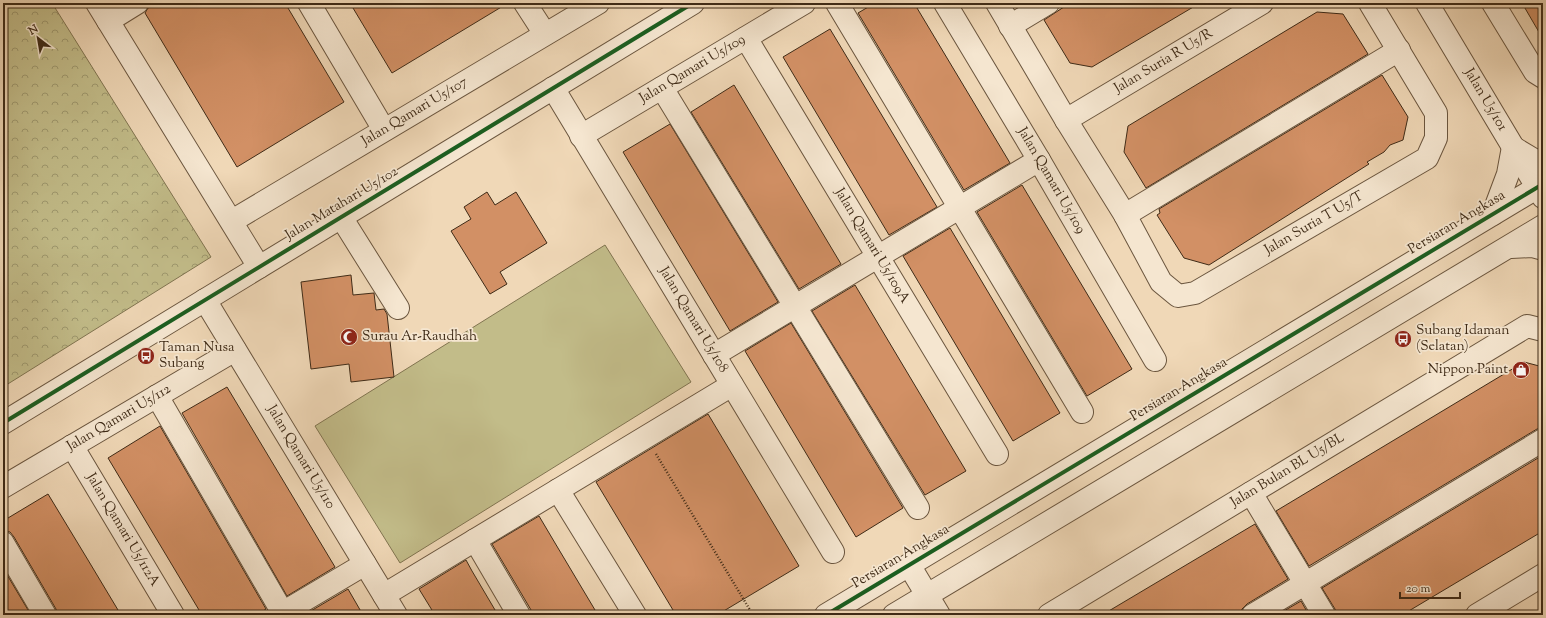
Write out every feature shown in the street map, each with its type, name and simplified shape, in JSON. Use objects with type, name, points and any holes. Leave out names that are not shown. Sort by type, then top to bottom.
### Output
[{"type":"street","points":[[137,3],[102,12],[259,267]]},
{"type":"street","points":[[309,3],[384,130]]},
{"type":"street","points":[[525,3],[545,34]]},
{"type":"street","name":"Jalan Qamari U5/107","points":[[232,221],[598,3]]},
{"type":"street","name":"Jalan Matahari U5/102","points":[[3,423],[693,3]]},
{"type":"street","name":"Jalan Qamari U5/109","points":[[581,136],[804,3]]},
{"type":"street","points":[[837,3],[1082,412]]},
{"type":"street","name":"Jalan Qamari U5/109","points":[[945,3],[1039,160],[1155,360]]},
{"type":"street","points":[[997,3],[1066,120],[1125,214],[1399,50],[1370,3]]},
{"type":"street","points":[[1010,26],[1048,3]]},
{"type":"street","name":"Jalan Suria R U5/R","points":[[1066,120],[1262,3]]},
{"type":"street","name":"Jalan U5/101","points":[[1427,3],[1513,147],[1541,189]]},
{"type":"street","points":[[1493,3],[1535,72],[1543,77]]},
{"type":"street","name":"Jalan Qamari U5/109A","points":[[746,38],[997,454]]},
{"type":"street","name":"Jalan Suria T U5/T","points":[[1125,214],[1161,282],[1178,296],[1195,293],[1427,158],[1436,138],[1436,113],[1399,50]]},
{"type":"street","name":"Jalan Qamari U5/108","points":[[553,88],[833,552]]},
{"type":"street","points":[[662,88],[918,508]]},
{"type":"street","points":[[1493,214],[1508,174],[1513,147],[1534,160],[1543,163]]},
{"type":"street","points":[[714,355],[1039,160]]},
{"type":"street","name":"Persiaran Angkasa","points":[[826,615],[1493,214],[1541,189]]},
{"type":"street","points":[[342,217],[398,308]]},
{"type":"street","points":[[894,615],[1543,226]]},
{"type":"street","points":[[1511,246],[1532,246],[1543,249]]},
{"type":"street","name":"Jalan Qamari U5/110","points":[[204,300],[396,615]]},
{"type":"street","name":"Jalan Bulan BL U5/BL","points":[[1049,615],[1251,493],[1535,328]]},
{"type":"street","name":"Jalan Qamari U5/112","points":[[3,487],[235,350]]},
{"type":"street","points":[[384,595],[732,385]]},
{"type":"street","points":[[157,396],[282,614],[365,564]]},
{"type":"street","points":[[1253,615],[1543,440]]},
{"type":"street","name":"Jalan Qamari U5/112A","points":[[72,446],[173,615]]},
{"type":"street","points":[[558,490],[635,615]]},
{"type":"street","points":[[1251,493],[1324,615]]},
{"type":"street","points":[[475,540],[520,615]]},
{"type":"street","points":[[3,543],[45,615]]},
{"type":"street","points":[[909,565],[939,615]]},
{"type":"street","points":[[1477,615],[1543,575]]},
{"type":"path","points":[[645,437],[750,610]]},
{"type":"green space","points":[[3,3],[52,3],[211,257],[3,387]]},
{"type":"green space","points":[[605,245],[691,382],[400,563],[315,426]]},
{"type":"building","points":[[156,3],[285,3],[344,102],[237,167],[145,13],[148,8]]},
{"type":"building","points":[[350,3],[508,3],[392,73]]},
{"type":"building","points":[[875,3],[914,3],[1010,163],[964,190],[858,13]]},
{"type":"building","points":[[1070,3],[1200,3],[1092,67],[1070,63],[1044,20]]},
{"type":"building","points":[[1522,3],[1543,3],[1543,39]]},
{"type":"building","points":[[1317,12],[1343,14],[1368,54],[1146,188],[1124,152],[1128,126]]},
{"type":"building","points":[[830,29],[937,207],[889,235],[783,57]]},
{"type":"building","points":[[1382,75],[1408,117],[1403,140],[1390,145],[1384,152],[1367,162],[1369,164],[1209,265],[1184,258],[1157,215],[1160,213],[1159,209]]},
{"type":"building","points":[[734,85],[841,264],[799,289],[691,112]]},
{"type":"building","points":[[670,124],[778,302],[730,331],[623,152]]},
{"type":"building","points":[[1022,185],[1132,369],[1087,396],[977,212]]},
{"type":"building","points":[[487,192],[495,205],[516,192],[547,243],[500,272],[507,284],[490,294],[451,231],[471,219],[464,207]]},
{"type":"building","points":[[950,228],[1060,413],[1013,441],[903,256]]},
{"type":"building","name":"Surau Ar-Raudhah","points":[[351,275],[353,295],[374,293],[376,310],[384,309],[387,314],[394,377],[351,382],[349,364],[311,369],[301,282]]},
{"type":"building","points":[[855,285],[966,471],[925,495],[812,311]]},
{"type":"building","points":[[791,323],[903,508],[856,537],[745,351]]},
{"type":"building","points":[[1524,362],[1543,367],[1543,428],[1537,429],[1309,566],[1276,511]]},
{"type":"building","points":[[227,387],[335,567],[287,596],[182,413]]},
{"type":"building","points":[[708,414],[799,566],[717,615],[676,615],[596,482]]},
{"type":"building","points":[[160,426],[266,609],[256,615],[202,615],[108,458]]},
{"type":"building","points":[[1543,455],[1543,531],[1402,615],[1336,615],[1335,609],[1322,588]]},
{"type":"building","points":[[48,494],[121,615],[57,615],[56,609],[14,537],[10,532],[3,531],[3,521]]},
{"type":"building","points":[[539,516],[598,615],[534,615],[492,544]]},
{"type":"building","points":[[1255,524],[1288,579],[1247,604],[1242,609],[1241,615],[1102,615]]},
{"type":"building","points":[[466,560],[498,615],[435,615],[419,589]]},
{"type":"building","points":[[3,568],[31,615],[3,615]]},
{"type":"building","points":[[348,589],[363,615],[304,615]]},
{"type":"building","points":[[1301,601],[1309,615],[1277,615]]},
{"type":"cycle path","points":[[3,423],[693,3]]},
{"type":"cycle path","points":[[826,615],[1543,184]]},
{"type":"place","name":"Surau Ar-Raudhah","points":[[349,337]]},
{"type":"place","name":"Subang Idaman (Selatan)","points":[[1403,339]]},
{"type":"place","name":"Taman Nusa Subang","points":[[146,356]]},
{"type":"place","name":"Nippon Paint","points":[[1521,370]]}]
